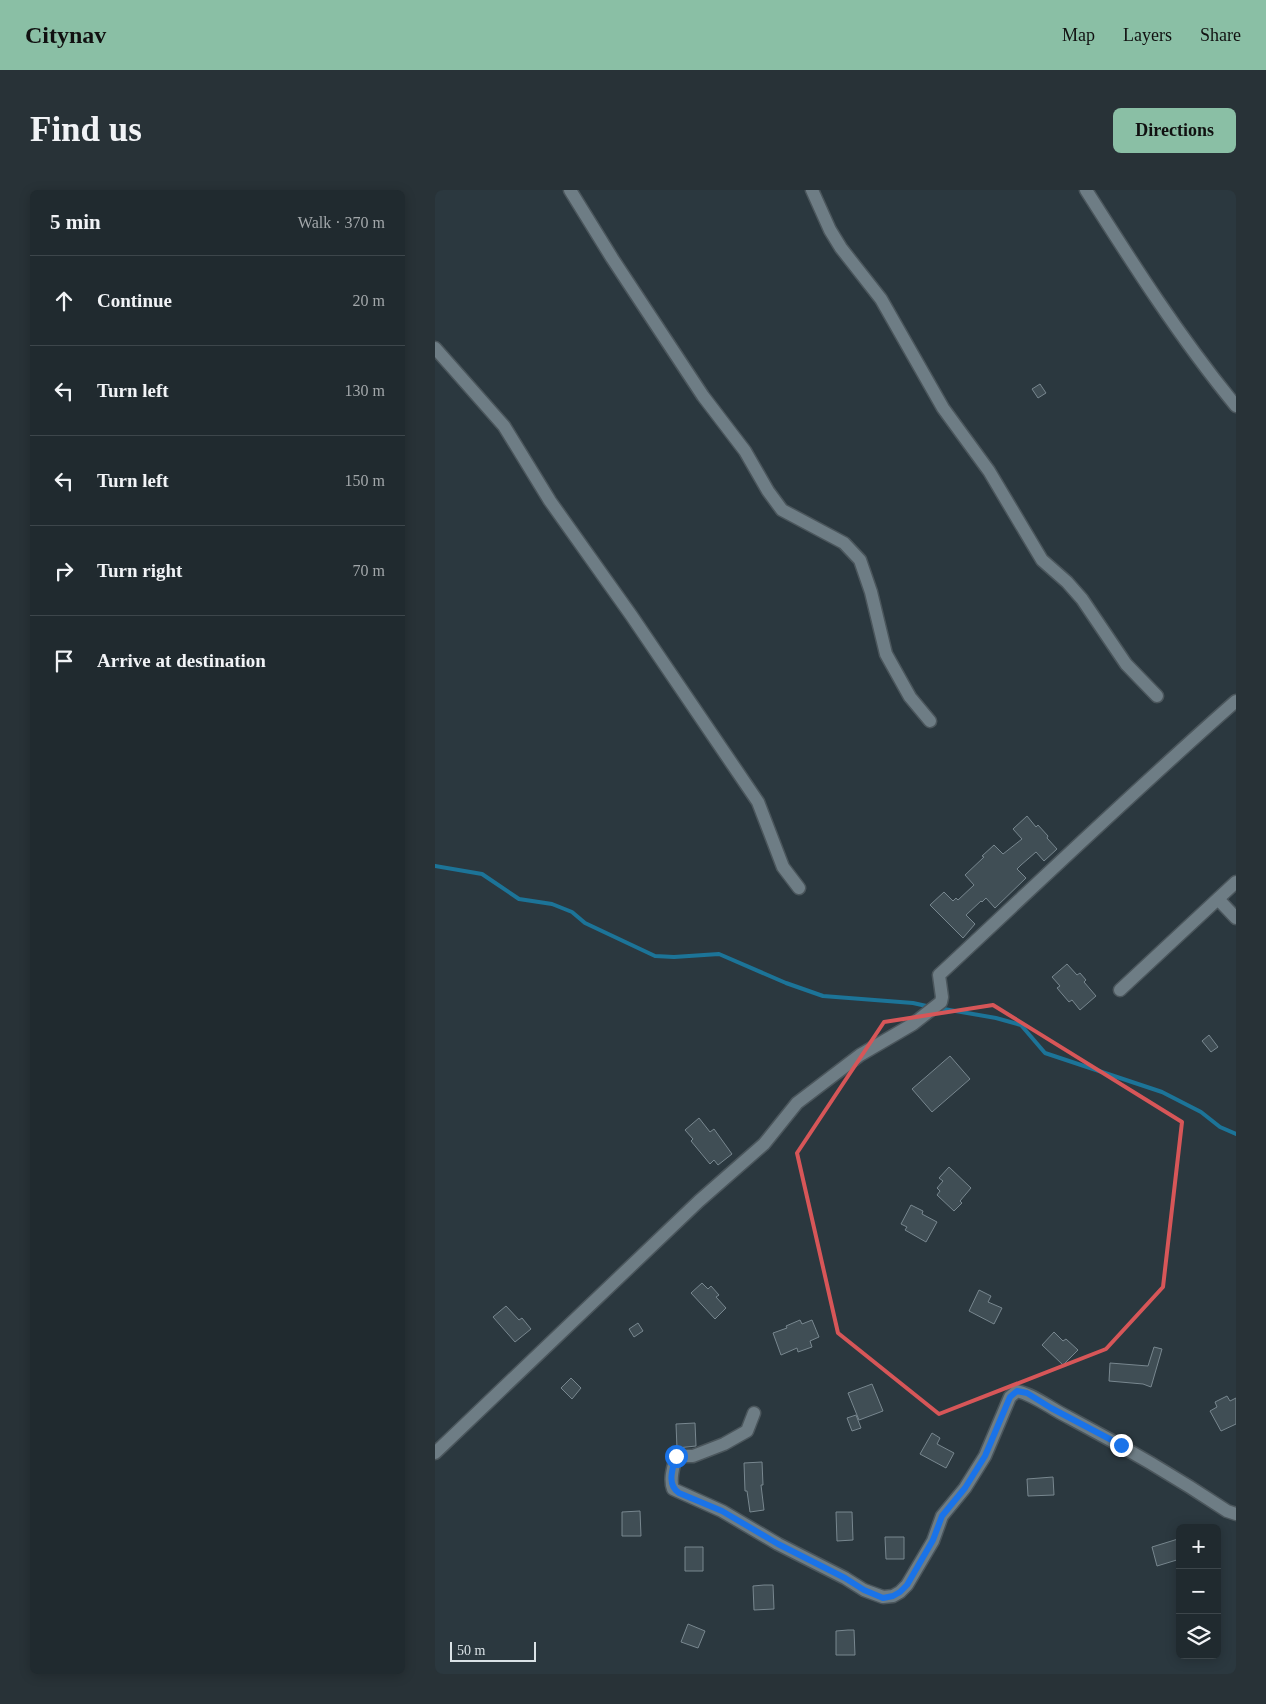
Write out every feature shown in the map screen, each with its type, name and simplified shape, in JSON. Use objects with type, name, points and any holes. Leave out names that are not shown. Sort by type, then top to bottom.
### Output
[{"type":"street","points":[[570,190],[612,258],[703,396],[745,451],[768,491],[782,510],[844,543],[860,560],[871,592],[886,654],[909,697],[930,721]]},
{"type":"street","points":[[812,190],[830,230],[841,248],[881,299],[943,408],[989,471],[1042,560],[1067,582],[1082,599],[1126,664],[1157,696]]},
{"type":"street","points":[[1086,190],[1170,320],[1207,371],[1236,406]]},
{"type":"street","points":[[435,348],[504,426],[550,501],[631,614],[758,802],[783,867],[799,888]]},
{"type":"street","points":[[435,1453],[699,1201],[763,1144],[797,1103],[860,1055],[913,1024],[941,1002],[939,975],[1162,766],[1236,701]]},
{"type":"street","points":[[1120,990],[1236,882]]},
{"type":"street","points":[[1218,899],[1236,918]]},
{"type":"street","points":[[755,1413],[747,1431],[724,1444],[693,1456],[676,1456],[672,1472],[671,1485],[673,1489],[722,1511],[778,1544],[845,1578],[864,1590],[883,1598],[893,1596],[907,1585],[933,1540],[942,1516],[965,1488],[985,1456],[1010,1397],[1017,1391],[1027,1393],[1051,1408],[1121,1445],[1179,1479],[1227,1511],[1236,1514]]},
{"type":"highlighted area","points":[[993,1005],[1182,1122],[1163,1287],[1106,1349],[939,1414],[838,1333],[797,1153],[884,1022]]},
{"type":"building","points":[[1040,384],[1046,393],[1038,398],[1032,389]]},
{"type":"building","points":[[1027,816],[1036,827],[1038,825],[1048,836],[1047,838],[1057,849],[1044,861],[1036,852],[1021,865],[1017,869],[1026,878],[995,908],[986,898],[966,915],[975,924],[963,938],[930,905],[944,892],[953,901],[956,898],[958,900],[974,885],[965,875],[984,857],[982,856],[994,845],[1003,854],[1022,839],[1013,829]]},
{"type":"building","points":[[1067,964],[1077,975],[1080,973],[1086,980],[1084,982],[1096,996],[1080,1010],[1072,1000],[1069,1002],[1057,988],[1060,986],[1052,977]]},
{"type":"building","points":[[1209,1035],[1218,1047],[1211,1052],[1202,1041]]},
{"type":"building","points":[[950,1056],[970,1079],[932,1112],[912,1089]]},
{"type":"building","points":[[699,1118],[710,1132],[714,1129],[732,1154],[718,1165],[714,1160],[710,1164],[691,1141],[693,1139],[685,1130]]},
{"type":"building","points":[[949,1167],[971,1188],[960,1201],[962,1203],[954,1211],[937,1195],[940,1191],[937,1188],[943,1181],[939,1178]]},
{"type":"building","points":[[911,1205],[923,1211],[922,1214],[937,1222],[926,1242],[905,1230],[907,1227],[901,1224]]},
{"type":"building","points":[[702,1283],[708,1289],[711,1286],[719,1295],[716,1297],[726,1308],[715,1319],[691,1293]]},
{"type":"building","points":[[979,1290],[991,1296],[988,1302],[1002,1308],[994,1324],[969,1311]]},
{"type":"building","points":[[506,1306],[519,1320],[522,1318],[531,1329],[515,1342],[493,1317]]},
{"type":"building","points":[[800,1320],[802,1324],[812,1320],[819,1337],[810,1341],[812,1347],[798,1352],[797,1348],[781,1355],[773,1333],[787,1328],[786,1326]]},
{"type":"building","points":[[638,1323],[643,1331],[634,1337],[629,1329]]},
{"type":"building","points":[[1054,1332],[1063,1341],[1066,1339],[1078,1350],[1063,1365],[1042,1345]]},
{"type":"building","points":[[1154,1347],[1162,1349],[1151,1387],[1143,1384],[1109,1381],[1110,1363],[1148,1366]]},
{"type":"building","points":[[571,1378],[581,1388],[572,1399],[561,1388]]},
{"type":"building","points":[[872,1384],[883,1411],[859,1420],[848,1393]]},
{"type":"building","points":[[1227,1396],[1230,1401],[1236,1398],[1236,1424],[1221,1431],[1210,1411],[1217,1407],[1215,1402]]},
{"type":"building","points":[[856,1415],[861,1428],[852,1431],[847,1418]]},
{"type":"building","points":[[695,1423],[696,1446],[677,1448],[676,1424]]},
{"type":"building","points":[[932,1433],[940,1438],[937,1444],[954,1453],[946,1468],[920,1454]]},
{"type":"building","points":[[762,1462],[763,1485],[761,1485],[764,1510],[750,1512],[747,1491],[745,1491],[744,1463]]},
{"type":"building","points":[[1053,1477],[1054,1495],[1028,1496],[1027,1479]]},
{"type":"building","points":[[640,1511],[641,1536],[622,1536],[622,1512]]},
{"type":"building","points":[[836,1512],[852,1512],[853,1540],[837,1541]]},
{"type":"building","points":[[885,1537],[904,1537],[904,1559],[886,1559]]},
{"type":"building","points":[[1176,1540],[1176,1560],[1157,1566],[1152,1547]]},
{"type":"building","points":[[685,1547],[703,1547],[703,1571],[685,1571]]},
{"type":"building","points":[[773,1585],[774,1609],[754,1610],[753,1586]]},
{"type":"building","points":[[688,1624],[705,1631],[698,1648],[681,1642]]},
{"type":"building","points":[[854,1630],[855,1655],[836,1655],[836,1631]]},
{"type":"waterway","points":[[435,866],[482,874],[519,899],[552,904],[572,912],[585,923],[655,956],[674,957],[719,954],[786,983],[823,996],[913,1003],[931,1007]]},
{"type":"waterway","points":[[938,1008],[996,1018],[1021,1025],[1045,1053],[1162,1092],[1201,1112],[1220,1127],[1236,1134]]},
{"type":"route","points":[[676,1456],[672,1472],[671,1485],[673,1489],[722,1511],[778,1544],[845,1578],[864,1590],[883,1598],[900,1592],[921,1564],[942,1516],[965,1488],[985,1456],[1010,1397],[1017,1391],[1027,1393],[1051,1408],[1121,1445]]}]
